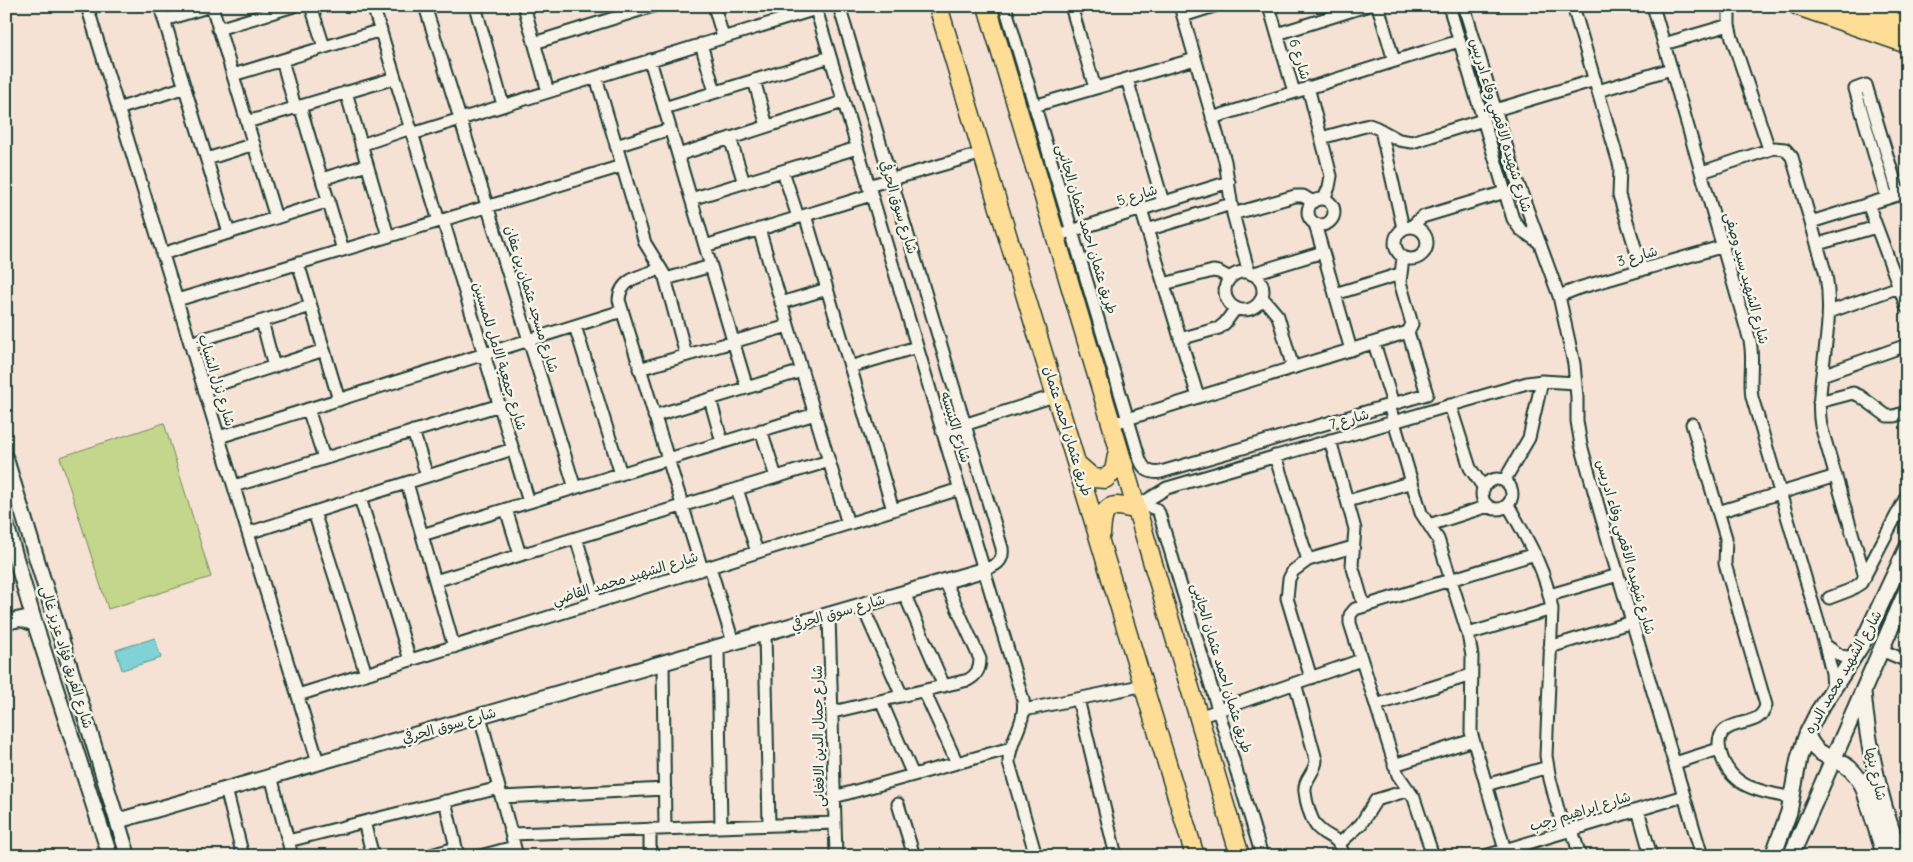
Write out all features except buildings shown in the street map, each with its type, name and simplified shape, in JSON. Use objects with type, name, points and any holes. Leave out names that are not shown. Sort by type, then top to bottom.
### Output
[{"type":"main road","name":"طريق عثمان احمد عثمان","points":[[938,6],[1145,685],[1195,856]]},
{"type":"main road","points":[[987,6],[1240,856]]},
{"type":"main road","points":[[1798,6],[1907,44]]},
{"type":"main road","points":[[1848,6],[1866,9],[1907,26]]},
{"type":"main road","points":[[1078,465],[1092,478],[1105,479],[1114,471],[1118,450]]},
{"type":"main road","points":[[1100,538],[1102,519],[1109,508],[1118,506],[1137,508]]},
{"type":"main road","name":"شارع الشهيد محمد الدره","points":[[1773,856],[1785,826],[1793,798],[1799,758],[1807,734],[1818,712],[1854,658],[1879,611],[1907,548]]},
{"type":"main road","name":"شارع الشهيد محمد الدره","points":[[1792,855],[1907,590]]},
{"type":"main road","points":[[1879,611],[1895,617]]},
{"type":"main road","name":"شارع بنها","points":[[1863,690],[1868,736],[1877,782],[1901,856]]},
{"type":"main road","name":"شارع بنها","points":[[1807,734],[1816,750],[1850,769],[1863,786],[1885,856]]},
{"type":"street","name":"شارع نزل الشباب","points":[[86,6],[318,762]]},
{"type":"street","points":[[160,6],[229,233]]},
{"type":"street","points":[[164,20],[211,6],[276,218]]},
{"type":"street","points":[[218,29],[268,10],[294,6]]},
{"type":"street","points":[[311,6],[324,47]]},
{"type":"street","name":"شارع جمعية الامل للمسنين","points":[[374,6],[411,131],[484,354],[529,502]]},
{"type":"street","name":"شارع مسجد عثمان بن عفان","points":[[425,6],[575,488]]},
{"type":"street","points":[[475,6],[503,106]]},
{"type":"street","points":[[524,6],[548,92]]},
{"type":"street","points":[[534,42],[618,11],[653,6]]},
{"type":"street","points":[[714,6],[723,38]]},
{"type":"street","name":"شارع سوق الحرفي","points":[[118,820],[996,565],[1002,557],[1002,552],[839,6]]},
{"type":"street","name":"طريق عثمان احمد عثمان الجانبى","points":[[1005,6],[1140,460]]},
{"type":"street","points":[[1071,6],[1094,88]]},
{"type":"street","points":[[1214,6],[1181,11],[1225,161],[1232,209],[1250,273],[1256,277],[1262,286],[1262,297],[1256,306],[1246,310],[1236,308],[1229,302],[1225,292],[1227,282],[1230,278],[1241,272],[1250,273],[1323,252]]},
{"type":"street","name":"شارع 6","points":[[1268,6],[1294,92]]},
{"type":"street","points":[[1277,34],[1328,12],[1366,6]]},
{"type":"street","points":[[1378,6],[1394,61]]},
{"type":"street","name":"شارع شهيده الاقصي وفاء ادريس","points":[[1449,6],[1515,222],[1540,243]]},
{"type":"street","name":"شارع شهيده الاقصي وفاء ادريس","points":[[1464,6],[1517,181],[1559,296],[1571,348],[1576,383],[1579,432],[1618,575],[1702,856]]},
{"type":"street","points":[[1573,6],[1620,167],[1619,195],[1642,270]]},
{"type":"street","name":"شارع الشهيد سيد وصفى","points":[[1653,6],[1724,246],[1752,350],[1752,397],[1825,645],[1832,672],[1833,691]]},
{"type":"street","points":[[1729,6],[1729,25],[1768,150]]},
{"type":"street","points":[[361,145],[460,119],[815,8]]},
{"type":"street","name":"شارع الكنيسه","points":[[815,8],[1023,700],[1024,710]]},
{"type":"street","points":[[1664,44],[1729,25]]},
{"type":"street","points":[[233,75],[381,30]]},
{"type":"street","points":[[1212,118],[1460,41]]},
{"type":"street","points":[[701,44],[716,92]]},
{"type":"street","points":[[664,108],[830,57]]},
{"type":"street","points":[[1034,106],[1195,59]]},
{"type":"street","points":[[282,60],[322,179],[343,250]]},
{"type":"street","points":[[650,60],[747,388]]},
{"type":"street","points":[[1495,110],[1671,69]]},
{"type":"street","points":[[1471,80],[1485,75]]},
{"type":"street","points":[[596,77],[645,243],[663,274],[686,355]]},
{"type":"street","points":[[247,122],[395,78]]},
{"type":"street","points":[[1127,79],[1163,202]]},
{"type":"street","points":[[754,80],[767,126]]},
{"type":"street","points":[[118,109],[185,87]]},
{"type":"street","points":[[1147,230],[1232,209],[1296,196],[1302,196],[1318,201],[1331,204],[1334,213],[1331,221],[1324,226],[1315,224],[1308,218],[1307,214],[1310,205],[1318,201],[1329,187],[1331,176],[1308,87]]},
{"type":"street","points":[[1811,222],[1903,193],[1861,87],[1887,198]]},
{"type":"street","points":[[346,92],[388,236]]},
{"type":"street","points":[[678,155],[844,102]]},
{"type":"street","points":[[1321,138],[1365,126],[1373,126],[1399,140],[1412,142],[1483,120]]},
{"type":"street","points":[[616,146],[670,129]]},
{"type":"street","points":[[1381,130],[1407,227]]},
{"type":"street","points":[[730,138],[744,183]]},
{"type":"street","points":[[206,159],[254,144]]},
{"type":"street","points":[[691,199],[857,148]]},
{"type":"street","points":[[1702,172],[1774,148],[1785,149],[1792,157],[1826,275],[1829,312],[1819,402],[1821,426],[1865,577]]},
{"type":"street","points":[[705,246],[801,216],[891,180],[983,153]]},
{"type":"street","points":[[322,179],[367,165]]},
{"type":"street","points":[[176,300],[622,166]]},
{"type":"street","points":[[783,171],[827,289],[893,510]]},
{"type":"street","name":"شارع 5","points":[[1055,236],[1229,182]]},
{"type":"street","points":[[1407,227],[1416,227],[1424,233],[1427,242],[1427,247],[1422,256],[1408,260],[1396,252],[1394,243],[1397,234],[1407,227],[1422,217],[1505,192]]},
{"type":"street","points":[[162,254],[329,201]]},
{"type":"street","points":[[1868,204],[1907,308]]},
{"type":"street","points":[[1141,209],[1198,397]]},
{"type":"street","points":[[1315,224],[1351,350]]},
{"type":"street","points":[[1818,244],[1876,227]]},
{"type":"street","points":[[759,229],[848,524]]},
{"type":"street","name":"شارع 3","points":[[1559,296],[1724,246]]},
{"type":"street","points":[[1111,424],[1408,332],[1411,329],[1412,322],[1401,287],[1400,274],[1403,258]]},
{"type":"street","points":[[298,263],[338,400]]},
{"type":"street","points":[[711,266],[629,280],[619,292],[619,300],[682,506],[733,642]]},
{"type":"street","points":[[1164,284],[1213,271],[1230,278]]},
{"type":"street","points":[[1335,294],[1400,274]]},
{"type":"street","points":[[1829,312],[1899,287]]},
{"type":"street","points":[[781,303],[827,289]]},
{"type":"street","points":[[1262,297],[1278,316],[1293,368]]},
{"type":"street","points":[[190,343],[311,306]]},
{"type":"street","points":[[1180,339],[1219,328],[1236,308]]},
{"type":"street","points":[[218,437],[622,311]]},
{"type":"street","points":[[262,321],[274,366]]},
{"type":"street","points":[[575,326],[621,474]]},
{"type":"street","points":[[639,368],[788,326]]},
{"type":"street","name":"شارع 7","points":[[1140,460],[1148,471],[1161,472],[1427,394],[1408,332]]},
{"type":"street","points":[[1374,343],[1394,422],[1421,513],[1438,538],[1468,634],[1471,648],[1470,724],[1504,850]]},
{"type":"street","points":[[1822,374],[1907,345]]},
{"type":"street","points":[[850,366],[917,347]]},
{"type":"street","points":[[204,389],[324,350]]},
{"type":"street","points":[[654,416],[802,371]]},
{"type":"street","points":[[1504,481],[1529,438],[1542,381]]},
{"type":"street","name":"شارع 7","points":[[1137,508],[1151,496],[1167,488],[1450,405],[1528,383],[1542,381],[1576,383]]},
{"type":"street","points":[[1819,402],[1853,393],[1887,416],[1907,412]]},
{"type":"street","points":[[942,432],[1056,395]]},
{"type":"street","points":[[710,400],[722,442]]},
{"type":"street","points":[[234,486],[500,405]]},
{"type":"street","points":[[1450,405],[1470,468],[1484,488]]},
{"type":"street","points":[[308,409],[324,458]]},
{"type":"street","points":[[422,535],[815,414]]},
{"type":"street","points":[[1355,415],[1360,431]]},
{"type":"street","points":[[1692,424],[1726,538],[1725,564],[1766,705],[1764,711],[1757,719],[1727,728],[1720,737],[1719,749],[1723,763],[1728,771],[1742,783],[1758,790],[1793,798]]},
{"type":"street","points":[[761,430],[776,477]]},
{"type":"street","points":[[413,431],[428,476]]},
{"type":"street","points":[[1330,440],[1355,529],[1352,565],[1364,606]]},
{"type":"street","points":[[248,533],[513,449]]},
{"type":"street","points":[[1275,456],[1308,560]]},
{"type":"street","name":"شارع الفريق فؤاد عزيز غالى","points":[[6,459],[128,856]]},
{"type":"street","points":[[435,581],[829,461]]},
{"type":"street","points":[[1718,512],[1836,476]]},
{"type":"street","points":[[1495,479],[1504,481],[1512,492],[1510,502],[1508,505],[1496,509],[1488,506],[1483,498],[1484,488],[1490,481],[1495,479]]},
{"type":"street","points":[[407,482],[454,646]]},
{"type":"street","points":[[1348,501],[1412,482]]},
{"type":"street","points":[[737,489],[757,552]]},
{"type":"street","name":"شارع الشهيد محمد القاضي","points":[[298,695],[960,489]]},
{"type":"street","points":[[1829,598],[1856,587],[1865,577],[1907,496]]},
{"type":"street","points":[[360,498],[410,660]]},
{"type":"street","points":[[1508,505],[1542,567],[1550,595],[1552,610],[1546,744],[1548,767],[1568,831],[1580,856]]},
{"type":"street","name":"طريق عثمان احمد عثمان الجانبى","points":[[1137,508],[1148,506],[1156,509],[1159,513],[1262,856]]},
{"type":"street","points":[[1429,525],[1488,506]]},
{"type":"street","points":[[506,509],[520,555]]},
{"type":"street","points":[[314,512],[366,674]]},
{"type":"street","name":"شارع الفريق فؤاد عزيز غالى","points":[[6,524],[52,691],[70,730],[110,856]]},
{"type":"street","points":[[576,538],[596,602]]},
{"type":"street","points":[[1311,678],[1287,598],[1289,579],[1293,571],[1308,560],[1353,547]]},
{"type":"street","points":[[1433,856],[1414,798],[1400,779],[1394,765],[1349,619],[1355,609],[1535,554]]},
{"type":"street","points":[[1550,595],[1618,575]]},
{"type":"street","points":[[833,712],[924,691],[974,677],[978,672],[980,659],[945,581]]},
{"type":"street","points":[[904,593],[944,686]]},
{"type":"street","points":[[862,605],[902,696]]},
{"type":"street","points":[[1468,634],[1552,610]]},
{"type":"street","name":"شارع جمال الدين الافغانى","points":[[829,615],[836,856]]},
{"type":"street","points":[[6,622],[21,619],[35,624]]},
{"type":"street","points":[[1550,647],[1632,622]]},
{"type":"street","points":[[765,633],[769,825]]},
{"type":"street","points":[[1825,645],[1841,656],[1854,658]]},
{"type":"street","points":[[718,647],[721,826]]},
{"type":"street","points":[[1881,650],[1907,661]]},
{"type":"street","points":[[1199,717],[1362,660]]},
{"type":"street","points":[[663,663],[665,829]]},
{"type":"street","points":[[1376,706],[1471,675]]},
{"type":"street","points":[[1295,683],[1316,760],[1315,769],[1305,784],[1305,794],[1316,825],[1320,830],[1335,838],[1344,856]]},
{"type":"street","points":[[1036,856],[1010,768],[1009,758],[1024,710],[1145,685]]},
{"type":"street","points":[[52,691],[70,699],[77,691]]},
{"type":"street","points":[[924,691],[957,763]]},
{"type":"street","points":[[1078,699],[1116,856]]},
{"type":"street","points":[[881,701],[913,775]]},
{"type":"street","points":[[480,716],[515,851],[480,856]]},
{"type":"street","points":[[70,730],[77,723],[87,724]]},
{"type":"street","points":[[1394,765],[1473,740]]},
{"type":"street","points":[[834,797],[1011,748]]},
{"type":"street","points":[[1674,764],[1719,749]]},
{"type":"street","points":[[1486,786],[1548,767]]},
{"type":"street","points":[[271,776],[292,856]]},
{"type":"street","points":[[226,789],[243,856]]},
{"type":"street","points":[[288,841],[445,801],[500,792],[664,789]]},
{"type":"street","points":[[1339,844],[1361,824],[1376,800],[1409,790]]},
{"type":"street","name":"شارع ابراهيم رجب","points":[[1485,856],[1504,850],[1518,851],[1568,831],[1684,796]]},
{"type":"street","points":[[427,856],[458,852],[445,801]]},
{"type":"street","points":[[898,804],[914,856]]},
{"type":"street","points":[[1638,810],[1651,856]]},
{"type":"street","points":[[364,822],[373,856]]},
{"type":"street","points":[[511,834],[835,823]]},
{"type":"street","points":[[650,829],[650,856]]},
{"type":"green space","points":[[164,423],[211,577],[108,609],[60,457]]},
{"type":"water","points":[[155,638],[161,658],[122,670],[116,650]]}]
